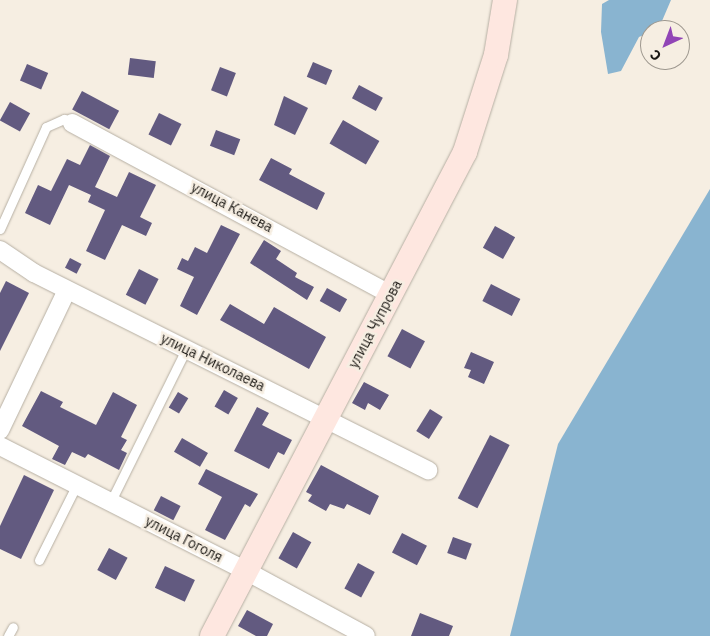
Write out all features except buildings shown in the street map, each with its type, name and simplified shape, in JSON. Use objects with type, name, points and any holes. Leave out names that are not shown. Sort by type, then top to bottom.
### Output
[{"type":"street","name":"улица Чупрова","points":[[212,636],[450,183],[476,122],[496,55],[505,0]]},
{"type":"street","name":"улица Канева","points":[[72,123],[391,295]]},
{"type":"street","name":"улица Николаева","points":[[0,250],[34,273],[67,290],[326,417],[428,470]]},
{"type":"street","points":[[0,430],[67,290]]},
{"type":"street","name":"улица Гоголя","points":[[0,446],[246,571],[366,636]]},
{"type":"lane","points":[[0,229],[46,127],[64,119],[72,123]]},
{"type":"lane","points":[[111,501],[186,350]]},
{"type":"lane","points":[[39,560],[76,484]]},
{"type":"lane","points":[[8,636],[13,627]]},
{"type":"water","points":[[609,0],[671,0],[662,20],[640,20],[640,37],[621,71],[608,74],[601,32],[602,4]]},
{"type":"water","points":[[710,189],[710,636],[510,636],[558,444]]}]
